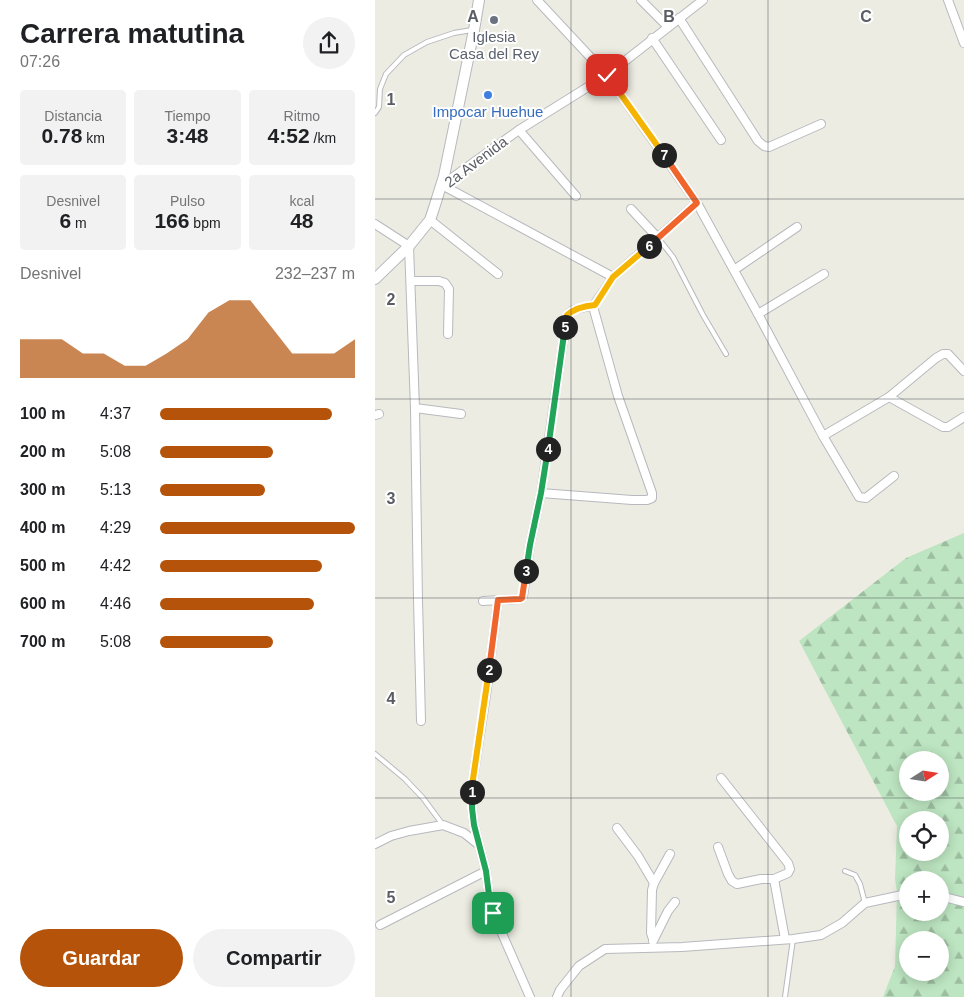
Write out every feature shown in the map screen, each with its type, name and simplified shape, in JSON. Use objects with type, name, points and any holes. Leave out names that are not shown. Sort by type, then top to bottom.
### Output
[{"type":"street","points":[[479,0],[442,185],[613,277]]},
{"type":"street","points":[[537,0],[607,75],[697,203],[823,436],[859,497],[866,498],[894,476]]},
{"type":"street","points":[[641,0],[668,27]]},
{"type":"street","name":"2a Avenida","points":[[375,279],[409,246],[430,220],[442,185],[519,130],[607,75],[703,0]]},
{"type":"street","points":[[948,0],[964,41]]},
{"type":"street","points":[[679,18],[764,146],[769,146],[821,124]]},
{"type":"street","points":[[653,38],[721,140]]},
{"type":"street","points":[[519,130],[576,196]]},
{"type":"street","points":[[541,493],[632,500],[652,498],[652,493],[618,396],[594,310],[595,305],[613,277],[697,203]]},
{"type":"street","points":[[631,209],[657,238]]},
{"type":"street","points":[[430,220],[498,274]]},
{"type":"street","points":[[375,224],[409,246],[415,408],[421,722]]},
{"type":"street","points":[[734,270],[797,227]]},
{"type":"street","points":[[758,314],[824,274]]},
{"type":"street","points":[[411,281],[439,281],[445,283],[449,289],[448,334]]},
{"type":"street","points":[[483,601],[520,599],[523,596],[530,545],[541,493],[567,315],[573,310],[595,305]]},
{"type":"street","points":[[823,436],[889,398],[943,354],[948,354],[964,371]]},
{"type":"street","points":[[889,398],[939,426],[947,427],[964,417]]},
{"type":"street","points":[[415,408],[461,414]]},
{"type":"street","points":[[498,600],[473,779],[472,808],[493,913],[530,997]]},
{"type":"street","points":[[718,847],[727,874],[737,884],[761,879],[774,879],[788,873],[790,869],[789,863],[721,778]]},
{"type":"street","points":[[375,844],[400,833],[443,825],[464,833],[479,846]]},
{"type":"street","points":[[617,828],[638,856],[654,883]]},
{"type":"street","points":[[653,939],[651,933],[654,883],[670,854]]},
{"type":"street","points":[[380,925],[486,871]]},
{"type":"street","points":[[774,879],[789,939]]},
{"type":"street","points":[[557,997],[560,990],[579,966],[605,949],[682,947],[821,935],[842,923],[865,904],[899,896]]},
{"type":"street","points":[[949,898],[964,902]]},
{"type":"street","points":[[650,948],[653,939],[675,902]]},
{"type":"lane","points":[[375,113],[379,107],[379,89],[386,74],[404,55],[427,42],[454,33],[474,30]]},
{"type":"lane","points":[[657,238],[673,257],[726,354]]},
{"type":"lane","points":[[375,754],[405,779],[423,798],[443,825]]},
{"type":"lane","points":[[845,871],[855,875],[860,884],[865,904]]},
{"type":"lane","points":[[785,997],[789,939]]},
{"type":"green space","points":[[964,533],[964,997],[883,997],[895,966],[897,826],[799,641],[906,558]]},
{"type":"place","name":"Iglesia Casa del Rey","points":[[494,20]]},
{"type":"place","name":"Impocar Huehue","points":[[488,95]]},
{"type":"route","points":[[493,913],[486,871],[474,825],[472,808],[473,779],[498,600],[520,599],[523,596],[530,545],[541,493],[567,315],[573,310],[595,305],[613,277],[697,203],[607,75]]}]
